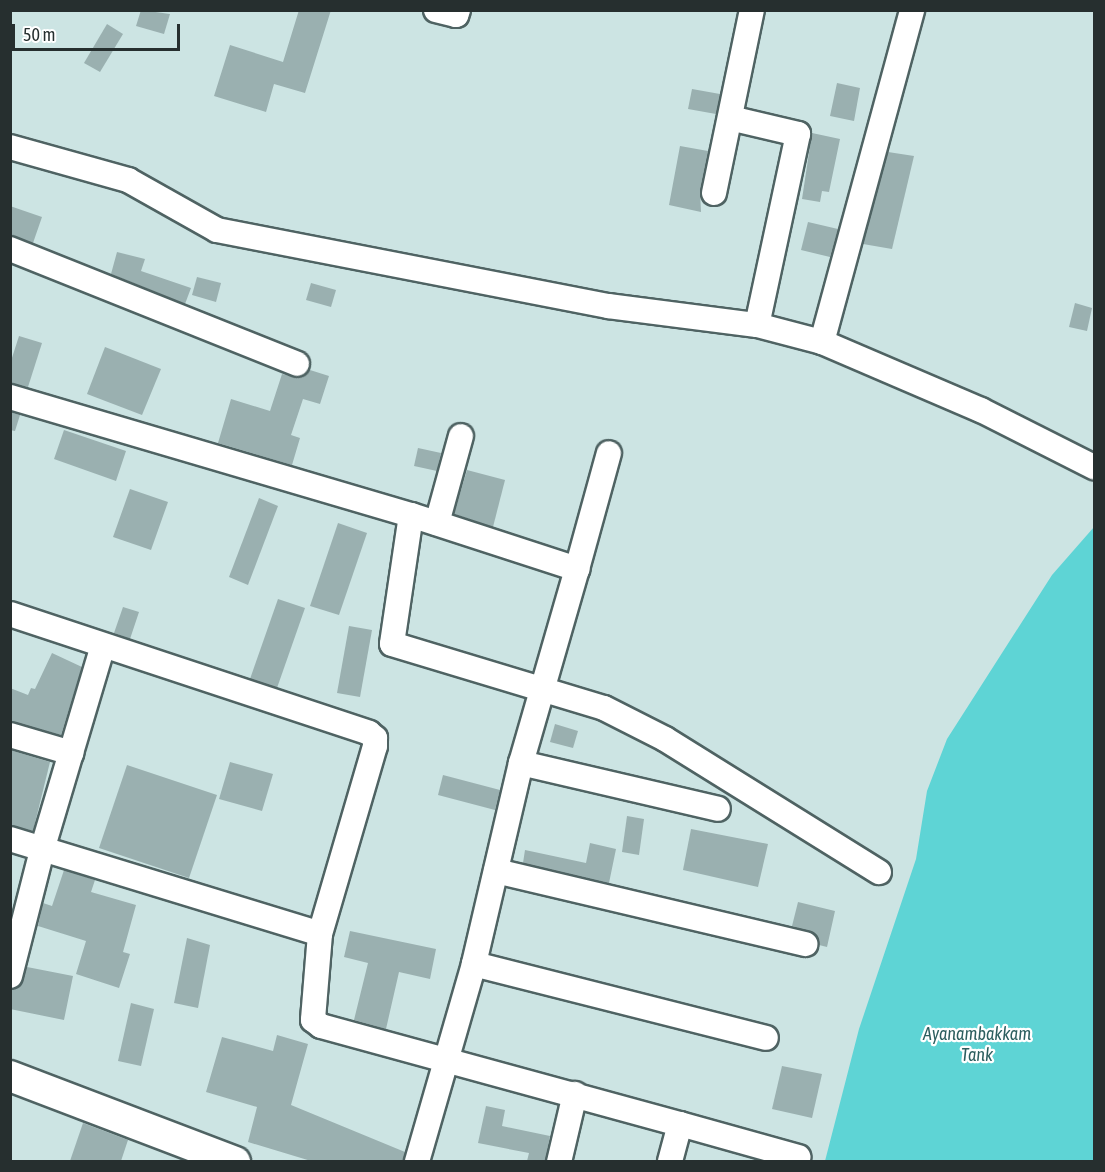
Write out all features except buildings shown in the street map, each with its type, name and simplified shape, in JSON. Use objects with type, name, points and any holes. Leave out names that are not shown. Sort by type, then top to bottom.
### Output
[{"type":"street","points":[[436,10],[456,15],[458,10]]},
{"type":"street","points":[[714,193],[752,10]]},
{"type":"street","points":[[822,342],[904,12]]},
{"type":"street","points":[[730,118],[798,134],[757,326]]},
{"type":"street","points":[[10,147],[128,180],[217,230],[586,302],[757,326],[822,342],[981,410],[1095,467]]},
{"type":"street","points":[[10,249],[297,363]]},
{"type":"street","points":[[10,397],[411,514],[577,569]]},
{"type":"street","points":[[437,523],[461,436]]},
{"type":"street","points":[[417,1161],[474,964],[521,764],[609,453]]},
{"type":"street","points":[[411,514],[392,644],[544,688],[604,708],[665,739],[879,872]]},
{"type":"street","points":[[10,614],[375,738],[347,849],[320,934],[311,1014],[315,1023],[798,1157]]},
{"type":"street","points":[[10,976],[42,850],[103,646]]},
{"type":"street","points":[[10,735],[71,753]]},
{"type":"street","points":[[521,764],[718,809]]},
{"type":"street","points":[[10,839],[320,934]]},
{"type":"street","points":[[496,871],[805,944]]},
{"type":"street","points":[[474,964],[766,1038]]},
{"type":"street","points":[[10,1076],[235,1161]]},
{"type":"street","points":[[559,1161],[575,1094]]},
{"type":"street","points":[[670,1161],[680,1124]]},
{"type":"water","name":"Ayanambakkam Tank","points":[[1094,527],[1094,1161],[825,1161],[859,1029],[916,859],[927,791],[947,739],[1052,575]]}]
